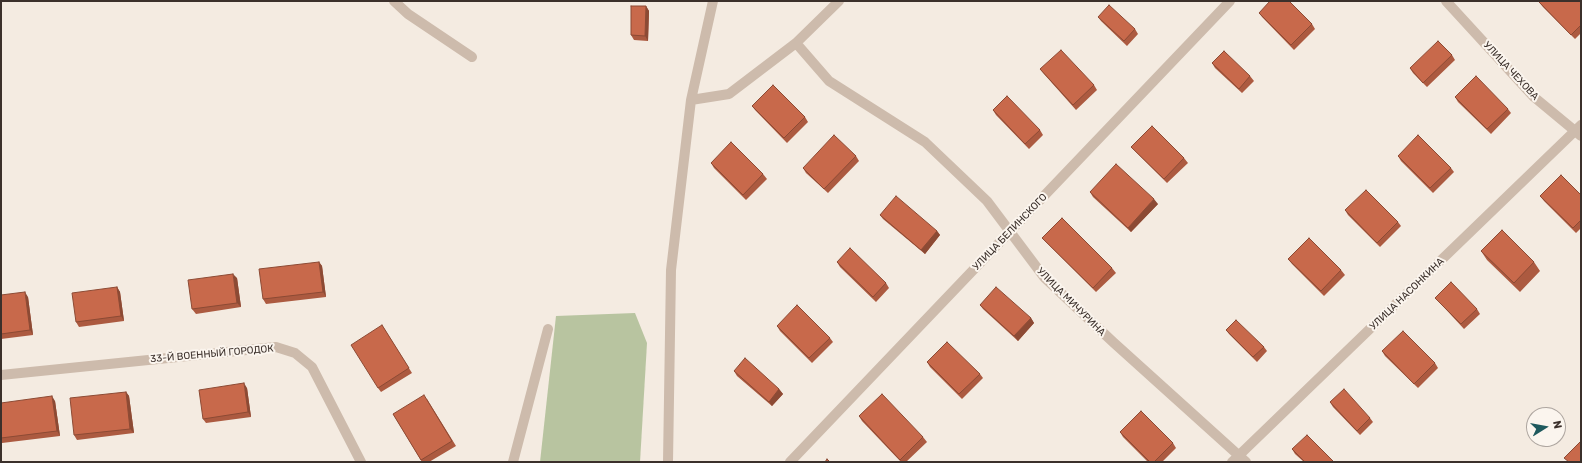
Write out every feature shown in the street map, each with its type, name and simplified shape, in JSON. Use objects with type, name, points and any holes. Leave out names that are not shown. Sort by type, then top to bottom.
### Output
[{"type":"street","points":[[394,1],[408,14],[472,57]]},
{"type":"street","points":[[668,462],[671,270],[691,100],[713,1]]},
{"type":"street","points":[[691,100],[729,94],[796,43],[839,1]]},
{"type":"street","name":"УЛИЦА БЕЛИНСКОГО","points":[[790,462],[1230,1]]},
{"type":"street","name":"УЛИЦА ЧЕХОВА","points":[[1446,1],[1534,96],[1579,131]]},
{"type":"street","name":"УЛИЦА МИЧУРИНА","points":[[796,43],[830,81],[925,142],[987,201],[1044,277],[1239,460]]},
{"type":"street","name":"УЛИЦА НАСОНКИНА","points":[[1239,460],[1579,131]]},
{"type":"street","points":[[514,462],[548,329]]},
{"type":"street","name":"33-Й ВОЕННЫЙ ГОРОДОК","points":[[1,375],[276,347],[295,353],[312,367],[361,462]]},
{"type":"green space","points":[[635,313],[647,343],[640,462],[540,462],[556,316]]},
{"type":"building","points":[[1270,1],[1289,1],[1312,24],[1291,45],[1259,13]]},
{"type":"building","points":[[1579,1],[1581,3],[1581,25],[1571,35],[1539,2]]},
{"type":"building","points":[[1109,5],[1135,29],[1124,41],[1098,17]]},
{"type":"building","points":[[631,6],[646,6],[645,36],[631,35]]},
{"type":"building","points":[[1438,41],[1452,55],[1423,83],[1410,68]]},
{"type":"building","points":[[1061,50],[1094,85],[1073,105],[1040,69]]},
{"type":"building","points":[[1224,51],[1250,76],[1239,89],[1212,63]]},
{"type":"building","points":[[1476,76],[1508,109],[1487,129],[1455,97]]},
{"type":"building","points":[[773,85],[805,117],[784,138],[752,106]]},
{"type":"building","points":[[1007,96],[1040,130],[1025,144],[993,110]]},
{"type":"building","points":[[1152,126],[1184,158],[1164,179],[1131,147]]},
{"type":"building","points":[[834,135],[856,156],[824,189],[803,168]]},
{"type":"building","points":[[1418,135],[1451,168],[1430,188],[1398,156]]},
{"type":"building","points":[[731,142],[763,174],[743,195],[711,163]]},
{"type":"building","points":[[1116,164],[1154,199],[1128,228],[1090,192]]},
{"type":"building","points":[[1561,175],[1581,195],[1581,220],[1573,228],[1540,196]]},
{"type":"building","points":[[1366,190],[1398,222],[1377,243],[1345,210]]},
{"type":"building","points":[[896,196],[937,231],[921,250],[880,215]]},
{"type":"building","points":[[1062,218],[1112,268],[1093,288],[1042,238]]},
{"type":"building","points":[[1502,230],[1534,262],[1514,283],[1481,251]]},
{"type":"building","points":[[1309,238],[1341,270],[1321,291],[1288,259]]},
{"type":"building","points":[[850,248],[886,283],[873,297],[837,262]]},
{"type":"building","points":[[319,262],[323,292],[263,299],[259,269]]},
{"type":"building","points":[[233,274],[237,303],[192,309],[188,280]]},
{"type":"building","points":[[1451,282],[1477,309],[1461,324],[1435,298]]},
{"type":"building","points":[[117,287],[121,316],[76,322],[72,293]]},
{"type":"building","points":[[996,287],[1031,318],[1014,336],[980,305]]},
{"type":"building","points":[[25,292],[30,330],[1,334],[1,295]]},
{"type":"building","points":[[797,305],[830,338],[809,358],[777,326]]},
{"type":"building","points":[[1236,320],[1264,347],[1253,357],[1226,330]]},
{"type":"building","points":[[382,325],[409,368],[378,388],[351,345]]},
{"type":"building","points":[[1403,331],[1435,363],[1414,384],[1382,351]]},
{"type":"building","points":[[947,342],[980,374],[959,394],[927,362]]},
{"type":"building","points":[[745,358],[779,389],[769,402],[734,371]]},
{"type":"building","points":[[244,383],[248,412],[203,419],[199,390]]},
{"type":"building","points":[[1344,389],[1370,418],[1357,431],[1330,402]]},
{"type":"building","points":[[126,392],[130,429],[74,435],[70,398]]},
{"type":"building","points":[[882,394],[923,437],[900,460],[859,416]]},
{"type":"building","points":[[424,395],[452,441],[421,460],[393,414]]},
{"type":"building","points":[[52,396],[57,431],[1,438],[1,403]]},
{"type":"building","points":[[1141,411],[1173,443],[1154,462],[1150,462],[1120,432]]},
{"type":"building","points":[[1307,435],[1334,462],[1305,462],[1292,449]]},
{"type":"building","points":[[1581,441],[1581,462],[1569,462],[1564,458]]}]
